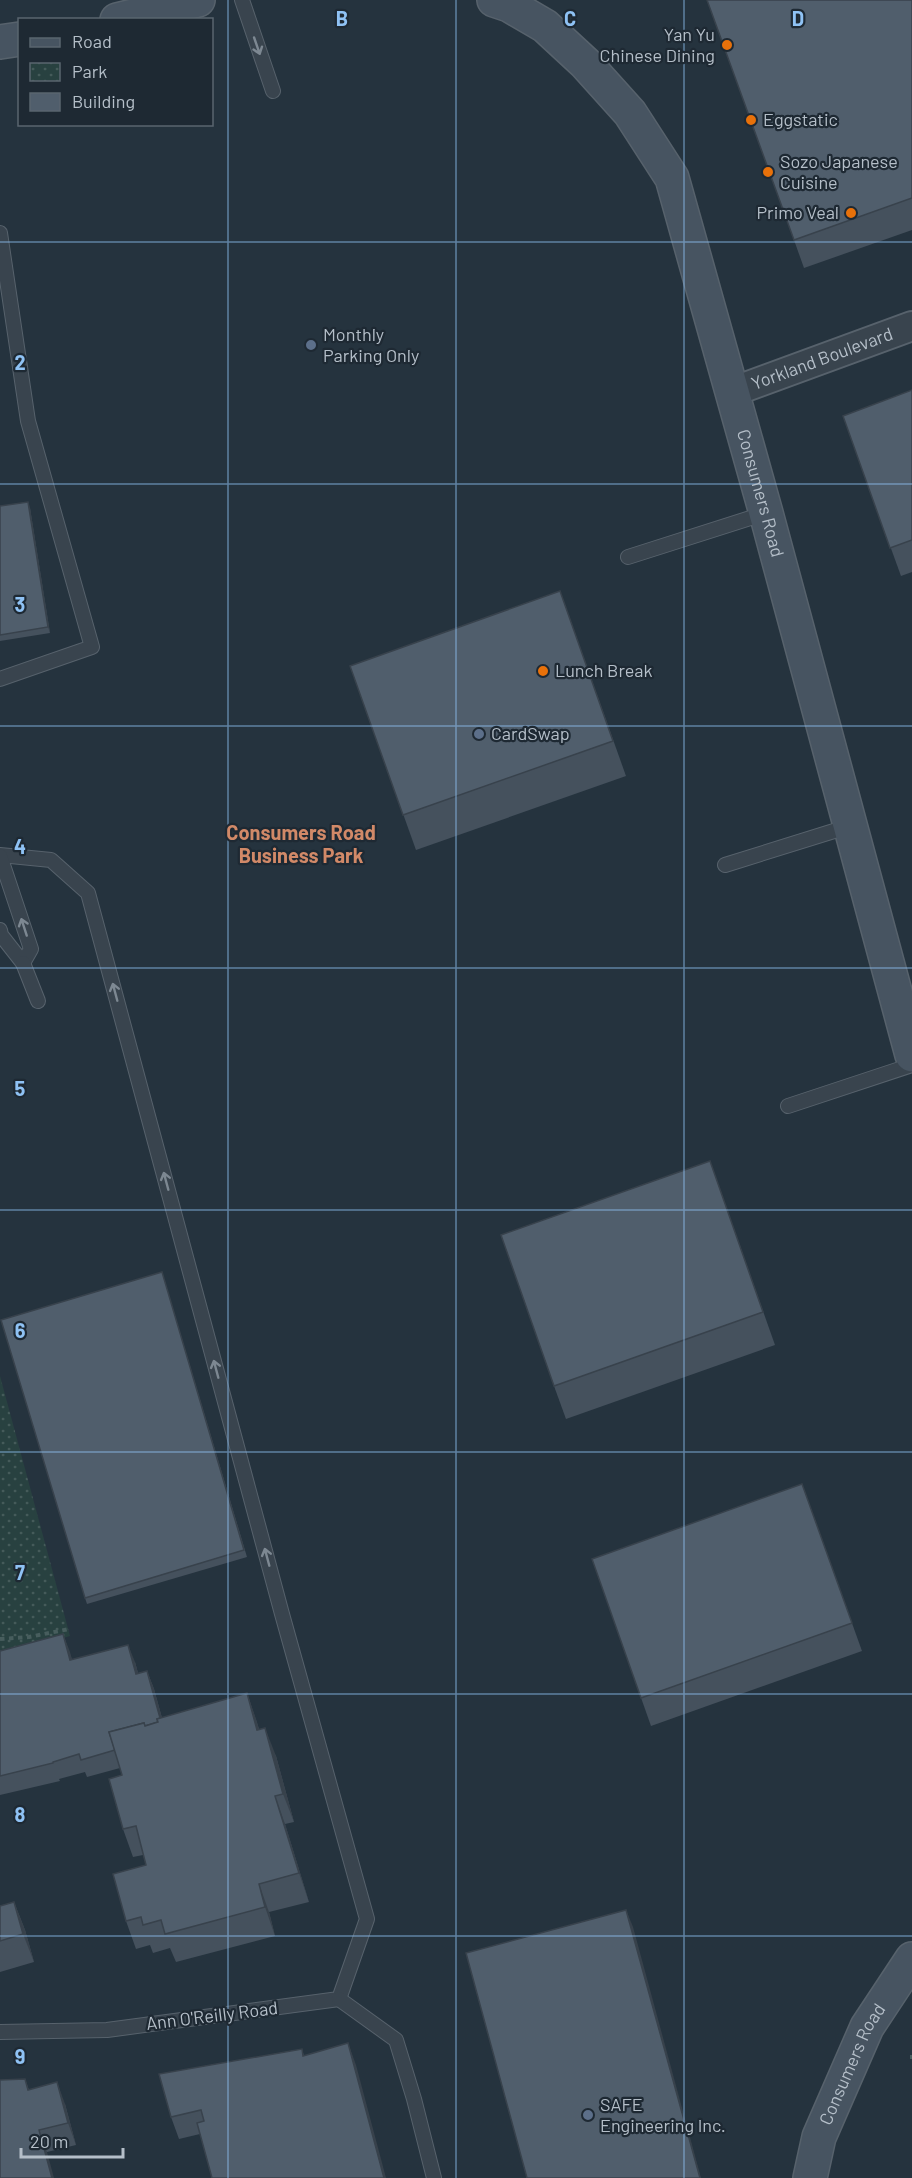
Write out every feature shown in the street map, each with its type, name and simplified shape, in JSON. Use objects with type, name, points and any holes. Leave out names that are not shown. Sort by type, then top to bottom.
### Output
[{"type":"street","points":[[125,18],[198,0]]},
{"type":"street","name":"Consumers Road","points":[[505,2],[545,26],[585,63],[630,113],[672,178],[766,513],[911,1053]]},
{"type":"street","points":[[0,42],[18,39]]},
{"type":"street","name":"Yorkland Boulevard","points":[[732,392],[912,326]]},
{"type":"street","name":"Consumers Road","points":[[810,2178],[819,2137],[867,2026],[912,1959]]},
{"type":"lane","points":[[242,0],[273,91]]},
{"type":"lane","points":[[0,233],[28,421],[92,647],[0,678]]},
{"type":"lane","points":[[627,557],[766,513]]},
{"type":"lane","points":[[725,865],[850,826]]},
{"type":"lane","points":[[23,963],[31,949],[0,855],[51,860],[88,894],[282,1614],[367,1919],[339,1999],[396,2040],[434,2178]]},
{"type":"lane","points":[[0,930],[1,935],[23,963],[38,1001]]},
{"type":"lane","points":[[788,1106],[911,1053]]},
{"type":"lane","name":"Ann O'Reilly Road","points":[[0,2032],[107,2030],[339,1999]]},
{"type":"path","points":[[0,1639],[29,1637],[69,1629]]},
{"type":"green space","points":[[0,1376],[70,1636],[0,1656]]},
{"type":"building","points":[[707,0],[912,0],[912,198],[794,240]]},
{"type":"building","points":[[912,390],[912,540],[890,548],[843,416]]},
{"type":"building","points":[[28,502],[48,627],[0,635],[0,506]]},
{"type":"building","points":[[560,591],[613,741],[403,815],[350,666]]},
{"type":"building","points":[[710,1161],[763,1312],[554,1386],[501,1235]]},
{"type":"building","points":[[162,1272],[244,1550],[85,1598],[1,1320]]},
{"type":"building","points":[[802,1484],[852,1623],[641,1698],[592,1559]]},
{"type":"building","points":[[63,1634],[70,1660],[128,1645],[136,1674],[147,1671],[160,1718],[157,1719],[158,1722],[145,1726],[144,1723],[109,1732],[115,1750],[81,1760],[79,1754],[0,1776],[0,1651]]},
{"type":"building","points":[[247,1693],[257,1730],[265,1728],[283,1794],[275,1796],[299,1873],[259,1884],[265,1907],[165,1934],[161,1920],[143,1925],[141,1917],[126,1921],[113,1874],[146,1865],[136,1826],[123,1829],[109,1779],[122,1775],[109,1732],[144,1723],[145,1726],[158,1722],[157,1719]]},
{"type":"building","points":[[14,1902],[23,1934],[0,1941],[0,1906]]},
{"type":"building","points":[[626,1910],[700,2178],[527,2178],[466,1953]]},
{"type":"building","points":[[348,2043],[384,2178],[212,2178],[197,2123],[204,2121],[201,2110],[171,2117],[159,2074],[302,2049],[303,2056]]},
{"type":"building","points":[[25,2079],[28,2090],[57,2082],[68,2123],[39,2130],[52,2178],[0,2178],[0,2080]]},
{"type":"place","name":"Yan Yu Chinese Dining","points":[[727,45]]},
{"type":"place","name":"Eggstatic","points":[[751,120]]},
{"type":"place","name":"Sozo Japanese Cuisine","points":[[768,172]]},
{"type":"place","name":"Primo Veal","points":[[851,213]]},
{"type":"place","name":"Monthly Parking Only","points":[[311,345]]},
{"type":"place","name":"Lunch Break","points":[[543,671]]},
{"type":"place","name":"CardSwap","points":[[479,734]]},
{"type":"place","name":"SAFE Engineering Inc.","points":[[588,2115]]},
{"type":"district","name":"Consumers Road Business Park","points":[[301,844]]}]
